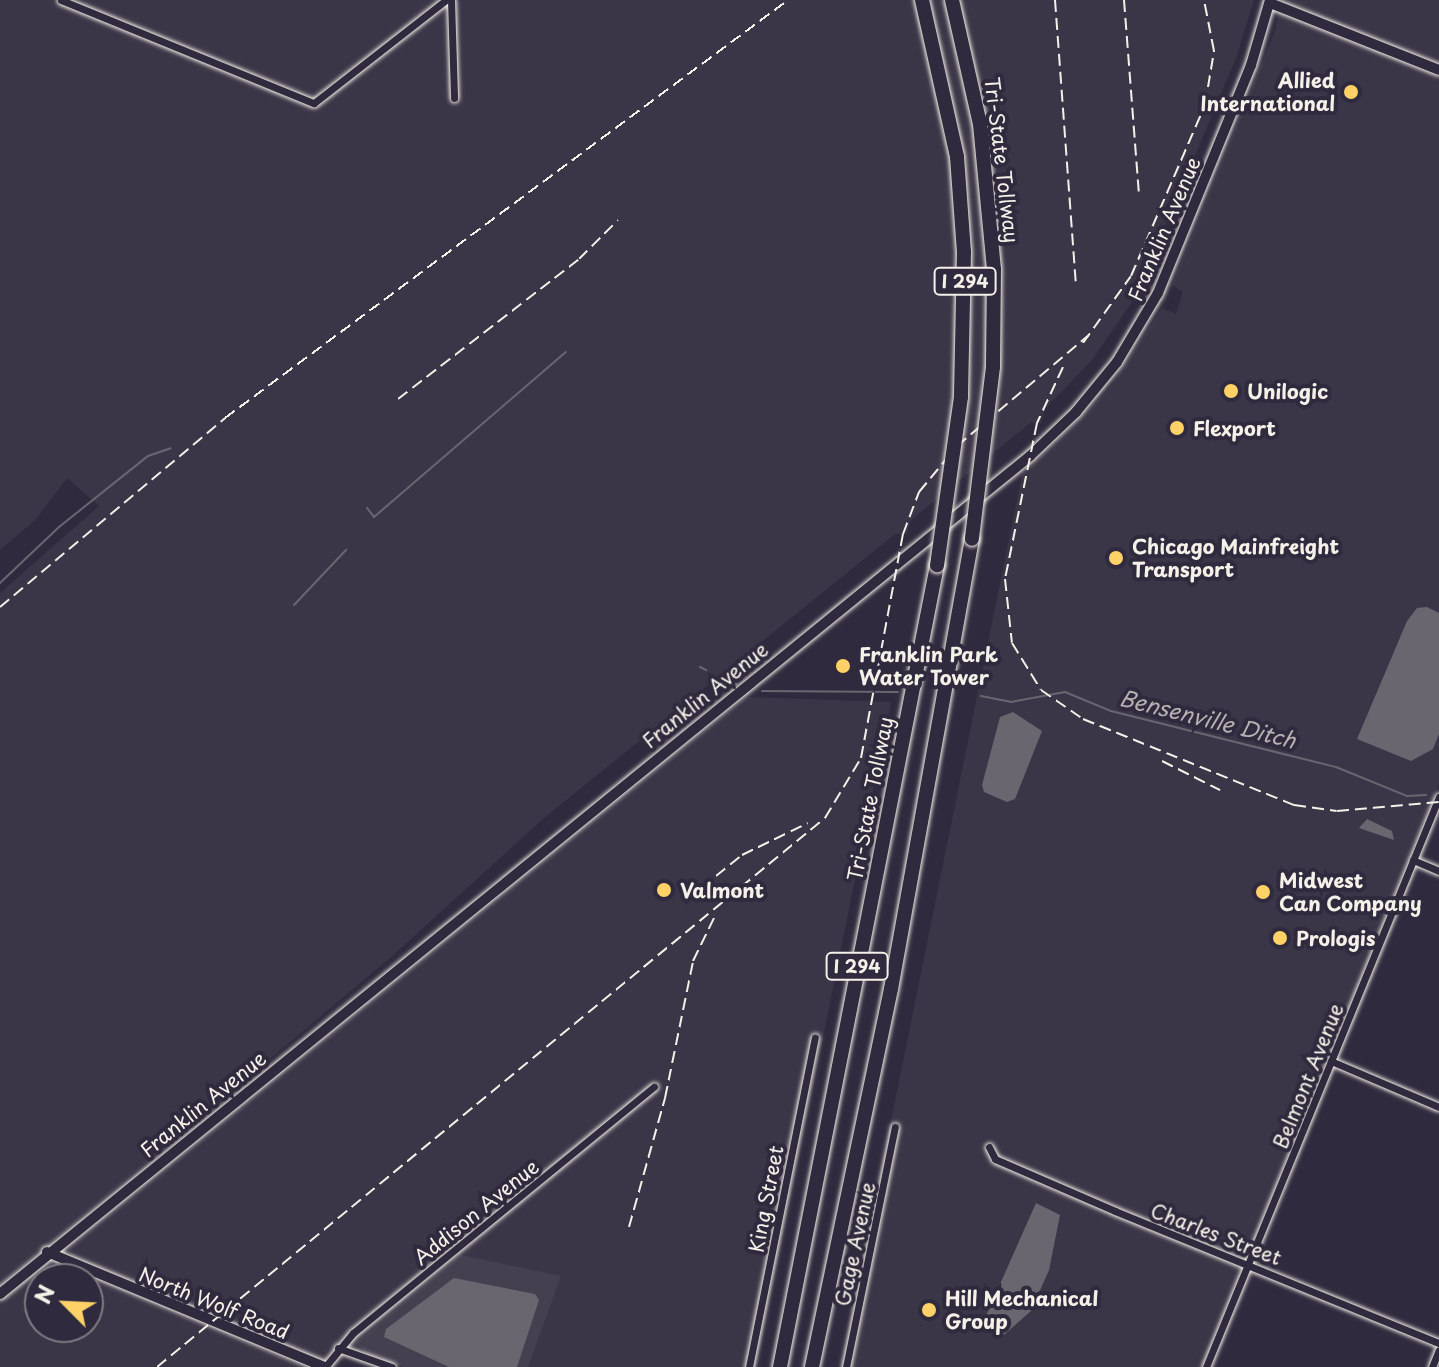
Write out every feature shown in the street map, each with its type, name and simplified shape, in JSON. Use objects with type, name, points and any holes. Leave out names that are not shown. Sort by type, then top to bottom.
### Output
[{"type":"highway","name":"Tri-State Tollway","points":[[780,1367],[937,565],[961,397],[964,252],[957,157],[922,0]]},
{"type":"highway","name":"Tri-State Tollway","points":[[812,1367],[891,989],[972,539],[992,383],[994,269],[980,124],[952,0]]},
{"type":"main road","points":[[1270,2],[1439,70]]},
{"type":"main road","name":"Franklin Avenue","points":[[0,1294],[47,1252],[1030,456],[1076,412],[1117,362],[1158,293],[1251,65],[1270,2]]},
{"type":"main road","name":"North Wolf Road","points":[[47,1252],[324,1367]]},
{"type":"street","points":[[61,0],[314,103],[448,0]]},
{"type":"street","points":[[448,0],[454,98]]},
{"type":"street","name":"Belmont Avenue","points":[[1206,1367],[1439,797]]},
{"type":"street","points":[[1413,860],[1439,871]]},
{"type":"street","name":"King Street","points":[[749,1367],[815,1038]]},
{"type":"street","points":[[1331,1061],[1439,1107]]},
{"type":"street","name":"Addison Avenue","points":[[324,1367],[338,1348],[654,1087]]},
{"type":"street","name":"Gage Avenue","points":[[846,1367],[895,1127]]},
{"type":"street","name":"Charles Street","points":[[989,1147],[995,1159],[1439,1343]]},
{"type":"street","points":[[338,1348],[392,1367]]},
{"type":"street","points":[[1432,1367],[1439,1350]]},
{"type":"shaded area","points":[[0,0],[1254,0],[1236,58],[1136,296],[1093,359],[1045,409],[1041,423],[1030,423],[911,520],[907,534],[895,534],[544,818],[389,959],[0,1285],[0,593],[99,506],[67,478],[36,519],[0,550]]},
{"type":"shaded area","points":[[1281,0],[1439,0],[1439,784],[1202,1367],[841,1367],[1022,475],[1109,389],[1162,308],[1176,314],[1183,292],[1172,285],[1275,31]]},
{"type":"shaded area","points":[[1427,607],[1439,613],[1439,734],[1433,749],[1411,761],[1357,739],[1407,621],[1417,608]]},
{"type":"shaded area","points":[[747,697],[891,702],[756,1367],[403,1367],[341,1340],[323,1363],[104,1270],[104,1263],[87,1263],[71,1256],[69,1249]]},
{"type":"shaded area","points":[[1013,712],[1042,731],[1015,799],[1007,802],[984,792],[982,785],[1000,717]]},
{"type":"shaded area","points":[[1367,819],[1392,831],[1394,840],[1359,828]]},
{"type":"shaded area","points":[[1036,1203],[1060,1215],[1049,1270],[1031,1311],[1004,1335],[987,1326],[985,1318]]},
{"type":"shaded area","points":[[461,1255],[561,1276],[528,1367],[403,1367],[367,1354],[356,1343]]},
{"type":"shaded area","points":[[454,1278],[535,1294],[539,1300],[517,1367],[449,1367],[384,1337],[386,1329]]},
{"type":"shaded area","points":[[24,1280],[24,1343],[104,1343],[104,1285],[304,1367],[0,1367],[0,1301]]},
{"type":"waterway","points":[[367,508],[374,517],[566,352]]},
{"type":"waterway","name":"Bensenville Ditch","points":[[0,583],[59,527],[148,456],[171,448]]},
{"type":"waterway","points":[[294,605],[346,550]]},
{"type":"waterway","name":"Bensenville Ditch","points":[[700,667],[706,670]]},
{"type":"waterway","name":"Bensenville Ditch","points":[[720,679],[736,684]]},
{"type":"waterway","name":"Bensenville Ditch","points":[[762,691],[898,692]]},
{"type":"waterway","name":"Bensenville Ditch","points":[[981,696],[1011,702],[1065,692],[1111,711],[1336,767],[1407,796],[1426,795]]},
{"type":"railway","points":[[0,607],[225,418],[788,0]]},
{"type":"railway","points":[[1055,0],[1076,284]]},
{"type":"railway","points":[[1124,0],[1139,193]]},
{"type":"railway","points":[[1083,343],[1131,276],[1205,105],[1214,51],[1204,0]]},
{"type":"railway","points":[[398,399],[579,259],[618,220]]},
{"type":"railway","points":[[157,1367],[825,818],[861,758],[903,534],[919,492],[957,446],[1089,335]]},
{"type":"railway","points":[[1063,367],[1037,423],[1005,579],[1012,643],[1041,690],[1083,719],[1294,805],[1337,811],[1439,802]]},
{"type":"railway","points":[[1162,761],[1220,790]]},
{"type":"railway","points":[[716,876],[742,855],[808,823]]},
{"type":"railway","points":[[629,1227],[665,1098],[693,961],[714,918]]},
{"type":"place","name":"Allied International","points":[[1351,92]]},
{"type":"place","name":"Unilogic","points":[[1231,391]]},
{"type":"place","name":"Flexport","points":[[1177,428]]},
{"type":"place","name":"Chicago Mainfreight Transport","points":[[1116,558]]},
{"type":"place","name":"Franklin Park Water Tower","points":[[843,666]]},
{"type":"place","name":"Valmont","points":[[664,890]]},
{"type":"place","name":"Midwest Can Company","points":[[1263,892]]},
{"type":"place","name":"Prologis","points":[[1280,938]]},
{"type":"place","name":"Hill Mechanical Group","points":[[929,1310]]}]
